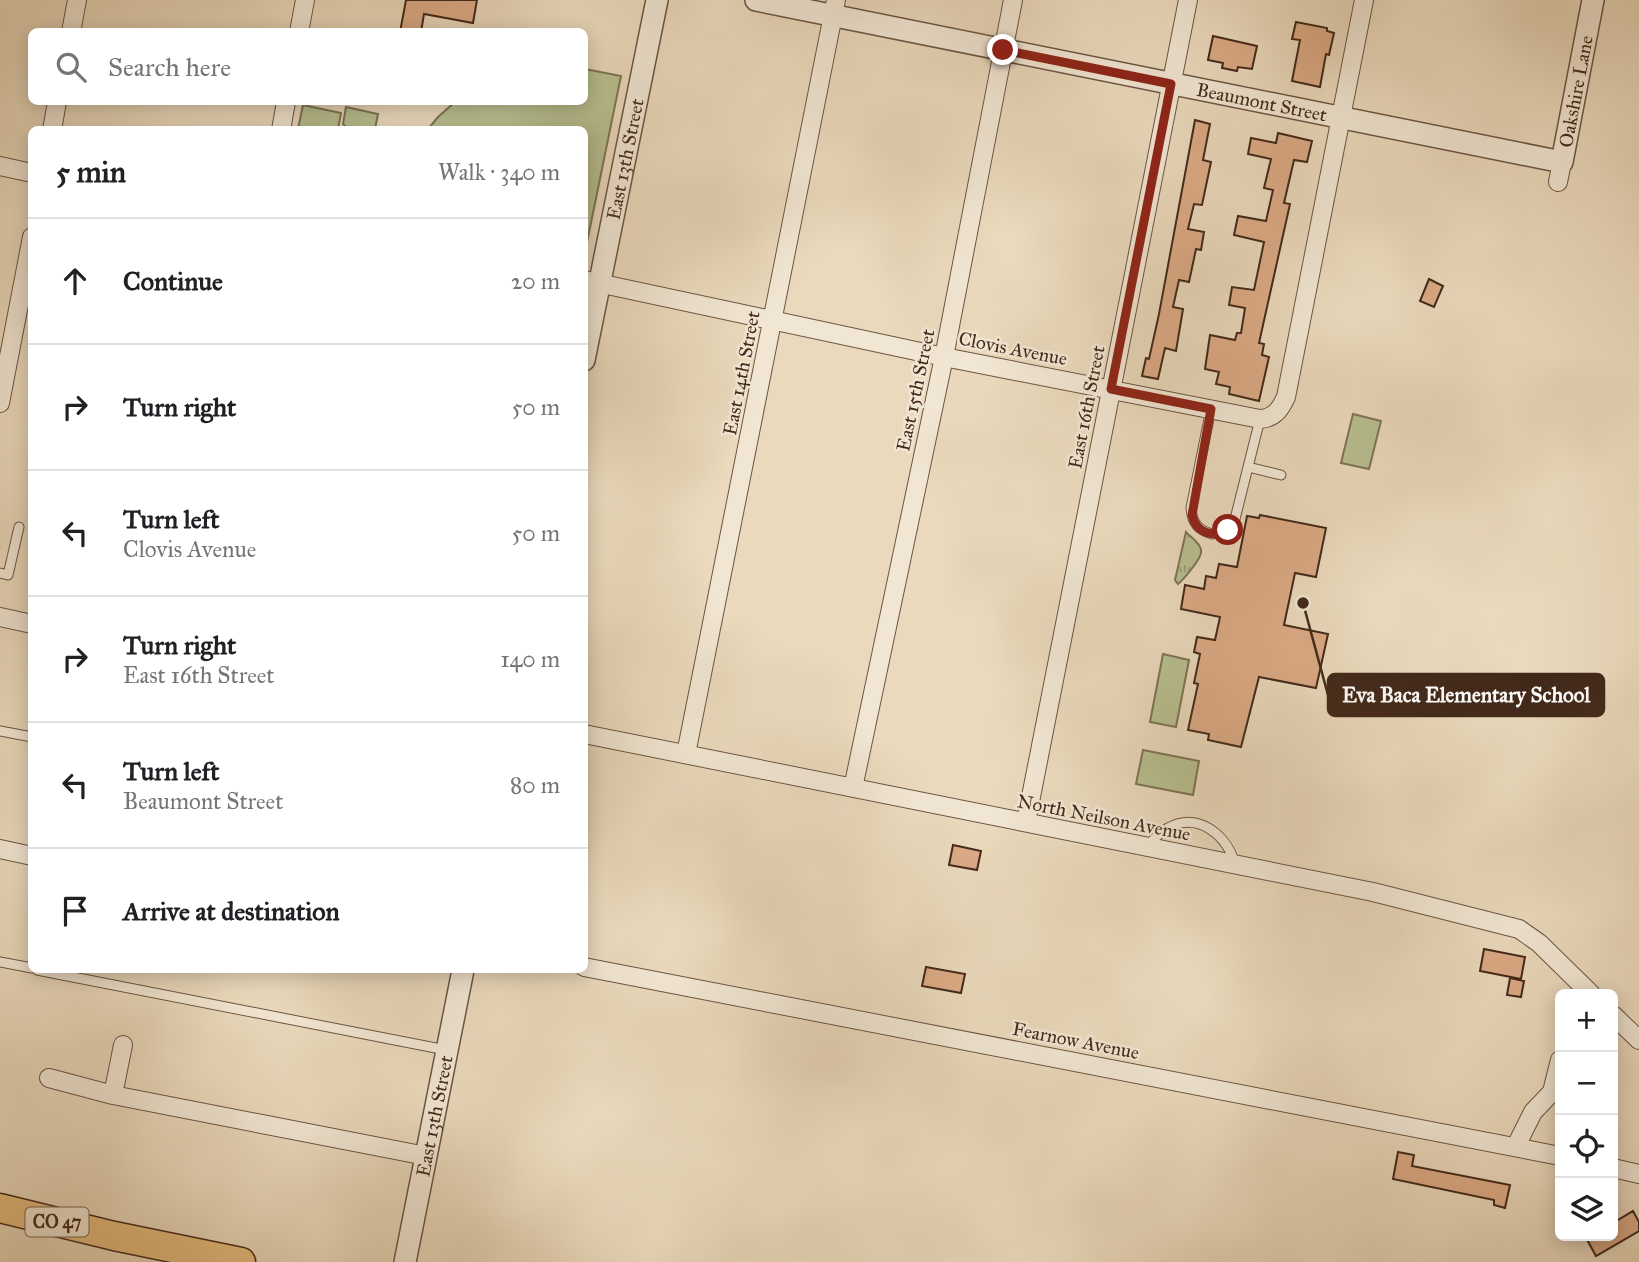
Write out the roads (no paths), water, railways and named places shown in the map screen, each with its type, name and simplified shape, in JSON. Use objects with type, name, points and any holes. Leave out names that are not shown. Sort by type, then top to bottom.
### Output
[{"type":"highway","name":"CO 47","points":[[0,1208],[114,1236],[241,1262]]},
{"type":"street","points":[[72,28],[76,0]]},
{"type":"street","points":[[300,28],[305,0]]},
{"type":"street","name":"East 13th Street","points":[[588,321],[592,282],[657,0]]},
{"type":"street","name":"Beaumont Street","points":[[757,0],[834,8],[1003,50],[1342,117],[1560,172]]},
{"type":"street","name":"East 15th Street","points":[[853,788],[944,356],[1013,0]]},
{"type":"street","name":"East 16th Street","points":[[1026,822],[1188,0]]},
{"type":"street","points":[[1264,419],[1280,408],[1286,397],[1364,0]]},
{"type":"street","name":"Oakshire Lane","points":[[1560,172],[1593,0]]},
{"type":"street","name":"East 14th Street","points":[[686,754],[834,8]]},
{"type":"street","points":[[53,126],[56,105]]},
{"type":"street","points":[[282,126],[285,105]]},
{"type":"street","points":[[0,166],[28,172]]},
{"type":"street","points":[[0,403],[28,258]]},
{"type":"street","name":"Clovis Avenue","points":[[592,282],[944,356],[1264,419]]},
{"type":"street","points":[[0,617],[28,623]]},
{"type":"street","name":"North Neilson Avenue","points":[[588,735],[1373,892],[1519,929],[1539,943],[1573,987]]},
{"type":"street","points":[[0,849],[28,855]]},
{"type":"street","name":"Fearnow Avenue","points":[[588,968],[1555,1155]]},
{"type":"street","name":"East 13th Street","points":[[405,1262],[462,973]]},
{"type":"street","points":[[1618,1020],[1639,1040]]},
{"type":"street","points":[[113,1095],[123,1045]]},
{"type":"street","points":[[49,1078],[113,1095],[426,1156]]},
{"type":"street","points":[[1516,1146],[1533,1112],[1552,1092],[1555,1080]]},
{"type":"street","points":[[1618,1169],[1639,1174]]},
{"type":"lane","points":[[1211,409],[1191,508],[1197,527],[1212,534],[1228,530],[1234,523],[1264,419]]},
{"type":"lane","points":[[1248,467],[1281,475]]},
{"type":"lane","points":[[0,573],[8,575],[19,527]]},
{"type":"lane","points":[[0,731],[28,736]]},
{"type":"lane","points":[[1147,846],[1169,827],[1193,822],[1208,827],[1221,836],[1231,850],[1235,864]]},
{"type":"lane","points":[[0,962],[28,967]]},
{"type":"lane","points":[[52,973],[447,1050]]},
{"type":"place","name":"Eva Baca Elementary School","points":[[1303,603]]}]
